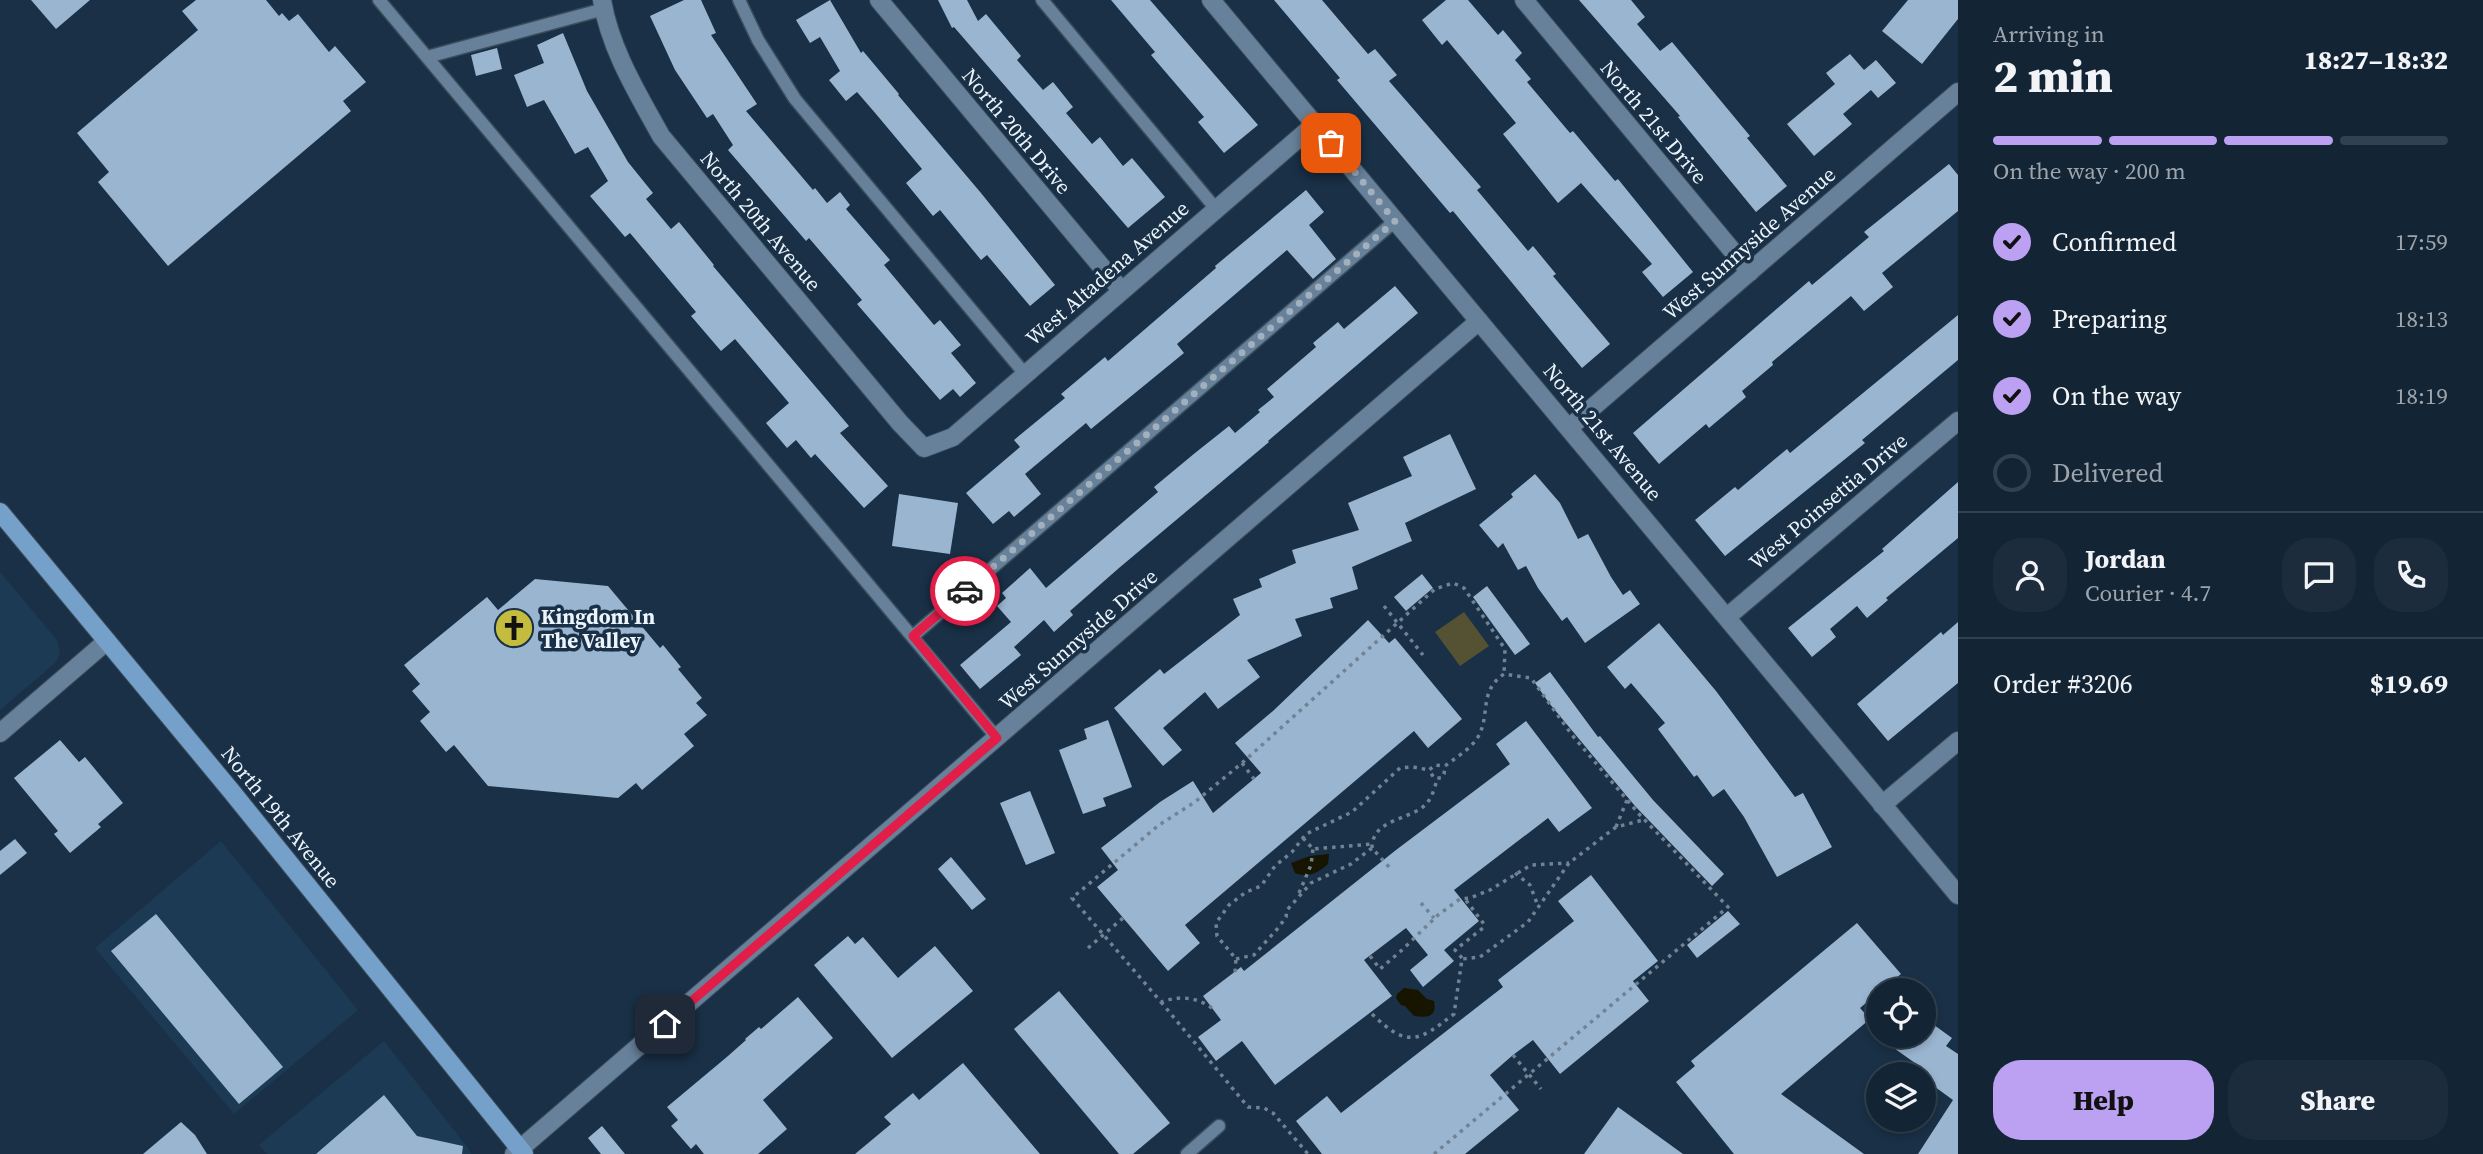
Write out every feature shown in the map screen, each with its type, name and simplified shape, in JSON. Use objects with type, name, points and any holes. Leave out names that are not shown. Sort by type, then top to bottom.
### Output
[{"type":"main road","name":"North 19th Avenue","points":[[0,512],[232,792],[519,1152]]},
{"type":"street","name":"North 20th Drive","points":[[879,0],[1121,290]]},
{"type":"street","name":"North 21st Avenue","points":[[1211,0],[1958,895]]},
{"type":"street","name":"North 21st Drive","points":[[1524,0],[1750,272]]},
{"type":"street","name":"North 20th Avenue","points":[[603,5],[633,86],[662,136],[900,424],[924,448]]},
{"type":"street","name":"West Sunnyside Avenue","points":[[1570,427],[1958,92]]},
{"type":"street","name":"West Altadena Avenue","points":[[924,448],[953,438],[1315,124]]},
{"type":"street","name":"West Sunnyside Drive","points":[[519,1152],[1479,321]]},
{"type":"street","name":"West Poinsettia Drive","points":[[1727,617],[1958,421]]},
{"type":"street","points":[[0,733],[107,641]]},
{"type":"street","points":[[1882,805],[1958,741]]},
{"type":"lane","points":[[379,0],[997,738]]},
{"type":"lane","points":[[739,0],[758,40],[795,99],[1025,374]]},
{"type":"lane","points":[[1042,0],[1216,209]]},
{"type":"lane","points":[[428,57],[603,5]]},
{"type":"lane","points":[[913,636],[1395,221]]},
{"type":"lane","points":[[1187,1154],[1219,1126]]},
{"type":"path","points":[[1308,1154],[1273,1113],[1264,1108],[1248,1107],[1072,898],[1159,825],[1195,803],[1242,763],[1435,589],[1458,584],[1464,588],[1505,649],[1504,674]]},
{"type":"path","points":[[1384,606],[1423,655]]},
{"type":"path","points":[[1236,959],[1254,955],[1279,927],[1296,898],[1317,878],[1351,864],[1372,846],[1379,831],[1392,821],[1424,806],[1437,779],[1444,774],[1445,766],[1477,739],[1489,690],[1494,681],[1504,674],[1531,678],[1572,735],[1627,800],[1728,907],[1434,1154]]},
{"type":"path","points":[[1242,763],[1254,779]]},
{"type":"path","points":[[1429,770],[1435,765],[1445,766]]},
{"type":"path","points":[[1235,972],[1236,959],[1217,936],[1216,923],[1229,905],[1246,892],[1261,886],[1275,866],[1292,852],[1303,838],[1322,825],[1352,812],[1400,768],[1429,770],[1437,779]]},
{"type":"path","points":[[1616,827],[1627,800]]},
{"type":"path","points":[[1462,959],[1480,957],[1528,922],[1569,863],[1616,827],[1644,819]]},
{"type":"path","points":[[1296,898],[1311,865],[1313,849],[1303,838]]},
{"type":"path","points":[[1313,849],[1372,846]]},
{"type":"path","points":[[1372,846],[1389,867]]},
{"type":"path","points":[[1370,956],[1380,969],[1451,905],[1490,890],[1531,865],[1569,863]]},
{"type":"path","points":[[1515,873],[1530,885],[1538,906]]},
{"type":"path","points":[[1372,1014],[1391,1030],[1406,1038],[1417,1038],[1428,1034],[1454,1014],[1462,959],[1455,950],[1483,928],[1484,924],[1465,899]]},
{"type":"path","points":[[1421,903],[1434,918]]},
{"type":"path","points":[[1088,948],[1124,918]]},
{"type":"path","points":[[1161,1002],[1194,999],[1212,1008]]},
{"type":"path","points":[[1513,1055],[1541,1089]]},
{"type":"shaded area","points":[[0,572],[57,640],[60,653],[56,662],[0,710]]},
{"type":"shaded area","points":[[1464,612],[1489,646],[1460,666],[1435,632]]},
{"type":"shaded area","points":[[221,841],[358,1010],[234,1114],[95,948]]},
{"type":"shaded area","points":[[1329,854],[1328,864],[1313,874],[1295,873],[1291,863],[1310,856]]},
{"type":"shaded area","points":[[1404,988],[1418,990],[1427,999],[1434,1001],[1433,1013],[1414,1016],[1401,1005],[1396,998]]},
{"type":"shaded area","points":[[384,1041],[471,1154],[267,1154],[259,1145]]},
{"type":"building","points":[[31,0],[90,0],[56,29]]},
{"type":"building","points":[[196,0],[266,0],[279,16],[282,13],[289,21],[298,14],[329,52],[335,46],[366,82],[343,101],[351,111],[168,266],[98,182],[109,172],[77,133],[198,30],[182,11]]},
{"type":"building","points":[[684,0],[701,0],[716,33],[711,35],[757,104],[746,111],[827,203],[840,192],[850,205],[846,209],[890,260],[884,265],[934,325],[940,320],[961,345],[951,353],[976,383],[960,397],[953,389],[940,400],[857,304],[862,300],[809,238],[806,241],[728,150],[733,145],[713,114],[707,118],[675,70],[650,16]]},
{"type":"building","points":[[830,0],[861,53],[863,51],[899,94],[1055,285],[1030,306],[987,255],[981,260],[940,210],[933,216],[906,183],[922,169],[857,92],[846,101],[829,80],[840,71],[820,37],[810,43],[796,20]]},
{"type":"building","points":[[938,0],[967,0],[978,21],[986,14],[1021,56],[1017,60],[1043,90],[1053,82],[1073,107],[1066,113],[1092,144],[1100,137],[1123,166],[1132,158],[1165,197],[1128,228],[954,27],[952,28]]},
{"type":"building","points":[[1111,0],[1150,0],[1258,125],[1224,153],[1198,122],[1204,117],[1151,55],[1155,52]]},
{"type":"building","points":[[1274,0],[1322,0],[1368,54],[1375,49],[1397,75],[1389,81],[1481,187],[1477,190],[1528,251],[1533,246],[1556,274],[1553,276],[1610,344],[1582,368],[1453,211],[1450,213],[1337,80],[1340,78]]},
{"type":"building","points":[[1446,0],[1468,0],[1498,35],[1503,30],[1522,53],[1515,60],[1531,79],[1527,82],[1615,181],[1618,179],[1693,272],[1663,297],[1642,272],[1652,264],[1581,183],[1558,203],[1503,134],[1516,123],[1447,40],[1442,45],[1422,20]]},
{"type":"building","points":[[1579,0],[1631,0],[1645,17],[1637,24],[1660,51],[1672,42],[1750,136],[1747,138],[1787,186],[1756,212],[1678,117],[1680,116]]},
{"type":"building","points":[[1908,0],[1958,0],[1958,19],[1922,64],[1882,31]]},
{"type":"building","points":[[563,33],[587,91],[628,162],[653,193],[646,199],[671,229],[679,222],[849,426],[840,433],[888,486],[864,508],[815,454],[811,458],[796,440],[787,448],[766,423],[789,403],[735,339],[721,351],[691,316],[696,312],[630,233],[625,237],[590,196],[608,181],[588,147],[575,154],[544,100],[527,107],[514,75],[544,63],[537,45]]},
{"type":"building","points":[[497,48],[502,69],[476,76],[471,55]]},
{"type":"building","points":[[1850,54],[1864,70],[1876,60],[1896,83],[1878,98],[1871,90],[1843,114],[1852,124],[1814,156],[1787,124],[1835,84],[1826,73]]},
{"type":"building","points":[[1949,164],[1958,175],[1958,211],[1882,273],[1893,287],[1864,311],[1851,296],[1772,362],[1773,365],[1742,391],[1746,397],[1709,428],[1706,424],[1659,464],[1633,433],[1809,281],[1812,285],[1869,237],[1864,232]]},
{"type":"building","points":[[1306,190],[1324,212],[1309,225],[1336,259],[1313,279],[1287,250],[1177,344],[1184,353],[1091,429],[1086,423],[1025,474],[1041,494],[1014,517],[1009,511],[993,524],[966,493],[1020,447],[1014,440],[1065,398],[1061,394],[1105,357],[1108,361]]},
{"type":"building","points":[[1395,286],[1418,313],[1119,568],[1070,611],[1073,615],[1054,632],[1044,620],[1014,647],[1021,655],[980,689],[960,665],[1011,622],[997,606],[1006,598],[1002,593],[1030,568],[1046,588],[1158,492],[1154,487],[1195,453],[1229,426],[1235,433],[1260,412],[1258,410],[1274,397],[1267,389],[1316,347],[1313,343],[1338,322],[1344,329]]},
{"type":"building","points":[[1958,315],[1958,360],[1862,440],[1865,443],[1725,556],[1695,520],[1735,487],[1738,490],[1787,449],[1790,453]]},
{"type":"building","points":[[1450,434],[1476,489],[1405,523],[1412,541],[1352,567],[1358,589],[1330,598],[1333,608],[1295,619],[1302,636],[1247,660],[1260,677],[1218,709],[1205,692],[1163,728],[1182,750],[1163,766],[1114,708],[1160,669],[1164,674],[1240,615],[1233,599],[1262,587],[1259,579],[1296,563],[1292,550],[1359,530],[1348,503],[1412,476],[1403,457]]},
{"type":"building","points":[[1535,474],[1560,503],[1578,539],[1588,534],[1623,595],[1630,590],[1640,604],[1585,643],[1567,617],[1562,621],[1526,566],[1518,570],[1503,543],[1498,548],[1479,525],[1513,497],[1511,494]]},
{"type":"building","points":[[1958,482],[1958,538],[1886,598],[1888,600],[1867,618],[1857,606],[1830,629],[1836,637],[1812,657],[1788,628],[1884,551],[1882,549]]},
{"type":"building","points":[[899,494],[958,503],[950,554],[892,546]]},
{"type":"building","points":[[1422,574],[1433,588],[1406,611],[1394,597]]},
{"type":"building","points":[[535,579],[608,586],[660,648],[663,645],[681,667],[678,669],[702,698],[696,703],[707,715],[684,734],[694,746],[642,790],[636,783],[618,798],[488,786],[454,745],[446,752],[420,721],[430,712],[412,691],[420,684],[404,665],[487,597],[498,610]]},
{"type":"building","points":[[1487,586],[1530,644],[1515,655],[1473,597]]},
{"type":"building","points":[[1368,620],[1389,643],[1395,638],[1462,719],[1428,748],[1414,731],[1185,925],[1200,943],[1168,971],[1097,887],[1118,870],[1101,848],[1160,802],[1193,781],[1213,813],[1261,773],[1235,743],[1273,711]]},
{"type":"building","points":[[1958,622],[1958,683],[1888,741],[1857,704],[1941,632],[1943,635]]},
{"type":"building","points":[[1659,623],[1716,691],[1795,797],[1803,793],[1832,847],[1777,877],[1744,817],[1724,789],[1713,797],[1697,775],[1694,777],[1658,729],[1665,723],[1631,683],[1625,689],[1607,667]]},
{"type":"building","points":[[1550,672],[1598,737],[1600,736],[1653,800],[1724,874],[1712,886],[1635,806],[1549,703],[1535,683]]},
{"type":"building","points":[[1108,720],[1132,787],[1103,798],[1106,806],[1083,814],[1059,750],[1087,739],[1084,729]]},
{"type":"building","points":[[1526,721],[1592,808],[1559,832],[1548,818],[1454,890],[1479,921],[1444,950],[1454,961],[1423,987],[1410,970],[1428,955],[1406,928],[1364,960],[1392,996],[1275,1085],[1242,1041],[1216,1061],[1198,1037],[1221,1020],[1203,996],[1241,967],[1244,971],[1396,850],[1510,764],[1496,744]]},
{"type":"building","points":[[60,740],[79,762],[85,757],[123,803],[98,824],[101,827],[70,853],[54,834],[58,831],[14,778]]},
{"type":"building","points":[[1030,791],[1055,853],[1026,865],[1000,803]]},
{"type":"building","points":[[15,839],[27,853],[0,875],[0,851]]},
{"type":"building","points":[[951,857],[986,899],[972,910],[938,869]]},
{"type":"building","points":[[1591,875],[1658,961],[1633,981],[1649,1001],[1560,1074],[1533,1040],[1513,1055],[1490,1075],[1519,1110],[1465,1154],[1322,1154],[1296,1121],[1327,1096],[1341,1113],[1503,987],[1498,980],[1574,921],[1558,901]]},
{"type":"building","points":[[1728,911],[1740,924],[1697,958],[1687,945]]},
{"type":"building","points":[[156,914],[283,1067],[239,1104],[111,951]]},
{"type":"building","points":[[1857,923],[1901,974],[1896,978],[1866,978],[1866,1003],[1860,1008],[1866,1015],[1866,1022],[1781,1094],[1864,1154],[1734,1154],[1676,1082],[1695,1066],[1691,1061]]},
{"type":"building","points":[[848,936],[855,944],[863,937],[898,978],[935,946],[973,991],[892,1058],[814,965]]},
{"type":"building","points":[[1059,991],[1170,1123],[1133,1154],[1119,1154],[1014,1029]]},
{"type":"building","points":[[798,997],[833,1038],[763,1100],[787,1129],[758,1154],[704,1154],[696,1144],[691,1149],[671,1126],[678,1120],[667,1107],[759,1027],[761,1029]]},
{"type":"building","points":[[1936,1026],[1952,1038],[1946,1046],[1958,1054],[1958,1154],[1918,1154],[1932,1132],[1936,1132],[1936,1126],[1953,1100],[1936,1088],[1936,1062],[1914,1062],[1894,1048],[1936,1048]]},
{"type":"building","points":[[963,1063],[1040,1154],[855,1154],[891,1124],[884,1117],[913,1093],[919,1100]]},
{"type":"building","points":[[384,1095],[417,1136],[463,1146],[462,1154],[316,1154]]},
{"type":"building","points":[[1618,1107],[1683,1154],[1584,1154]]},
{"type":"building","points":[[181,1122],[195,1135],[207,1154],[143,1154]]},
{"type":"building","points":[[602,1126],[625,1154],[601,1154],[588,1138]]},
{"type":"way so far","points":[[965,591],[1395,221],[1331,143]]},
{"type":"place","name":"Kingdom In The Valley","points":[[514,628]]},
{"type":"route","points":[[665,1024],[997,738],[913,636],[965,591]]}]
